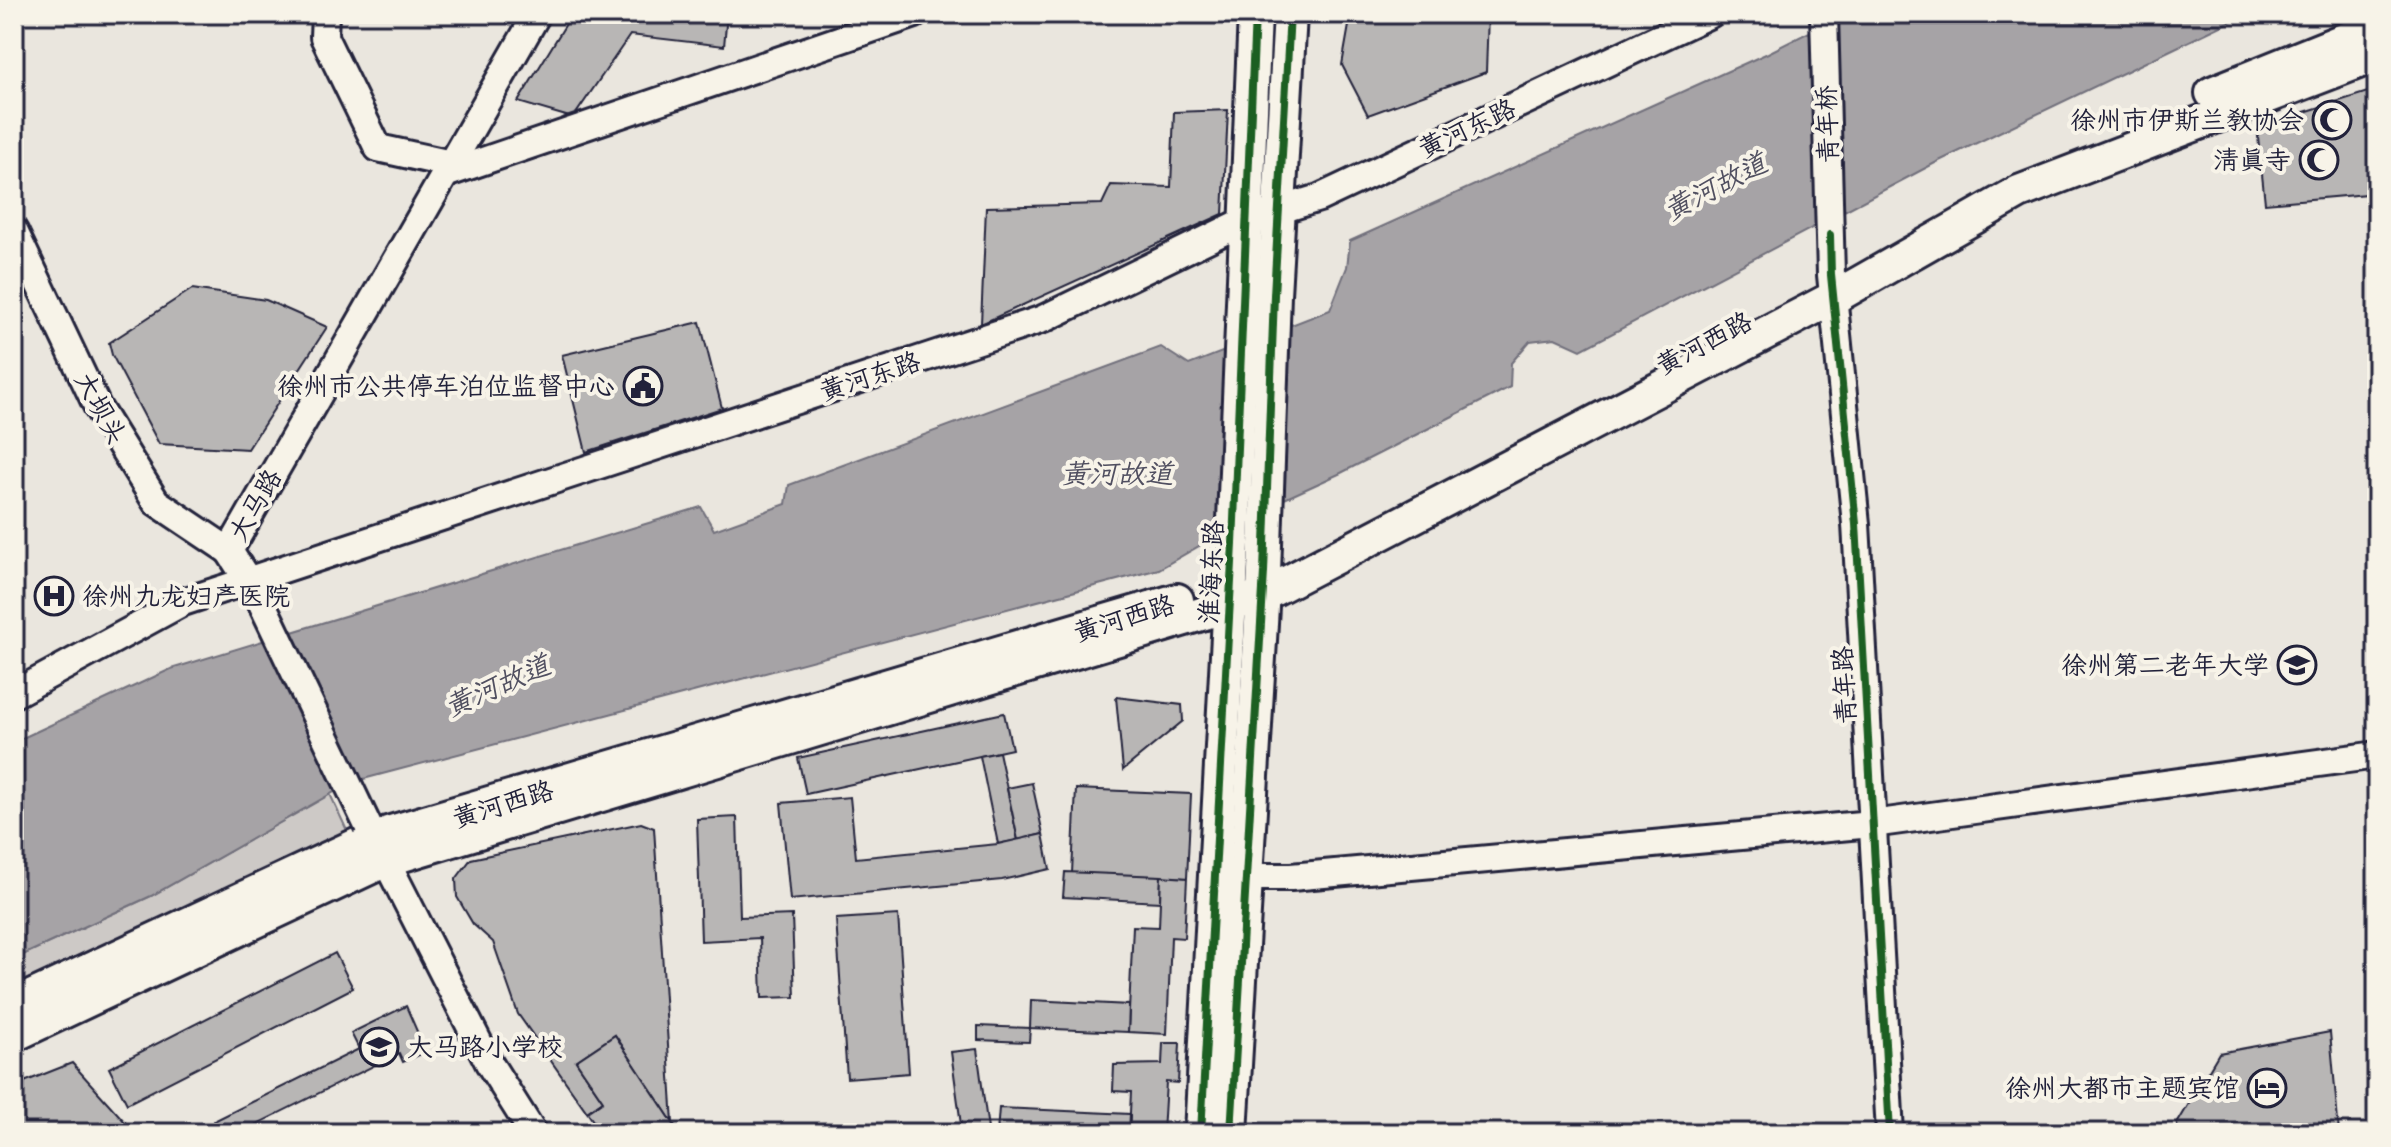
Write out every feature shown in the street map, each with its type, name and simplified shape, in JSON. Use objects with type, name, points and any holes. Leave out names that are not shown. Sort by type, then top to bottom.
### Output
[{"type":"main road","name":"淮海东路","points":[[1201,1133],[1233,544],[1255,14]]},
{"type":"main road","name":"淮海东路","points":[[1231,1133],[1266,530],[1274,295],[1290,14]]},
{"type":"main road","name":"黄河西路","points":[[1832,286],[2013,174],[2366,31],[2377,30]]},
{"type":"main road","name":"黄河西路","points":[[14,1005],[376,841],[1263,584],[1832,286],[2019,192],[2250,102],[2366,59],[2377,58]]},
{"type":"main road","name":"黄河西路","points":[[14,1035],[376,841]]},
{"type":"street","points":[[325,14],[324,37],[378,148],[448,169],[915,14]]},
{"type":"street","name":"大马路","points":[[533,1133],[489,1063],[252,587],[229,551],[537,14]]},
{"type":"street","name":"黄河东路","points":[[14,694],[183,602],[252,587],[1043,319],[1247,220],[1319,198],[1710,14]]},
{"type":"street","name":"青年桥","points":[[1824,14],[1830,235]]},
{"type":"street","name":"大坝头","points":[[14,231],[98,408],[156,502],[229,551]]},
{"type":"street","name":"青年路","points":[[1830,235],[1832,286],[1856,524],[1890,1133]]},
{"type":"street","points":[[1247,877],[1291,877],[1872,824],[2377,755]]},
{"type":"shaded area","points":[[330,794],[350,837],[14,995],[14,959],[151,896]]},
{"type":"water","name":"黄河故道","points":[[1845,14],[2246,14],[1937,162],[1581,350],[1555,338],[1530,341],[1511,363],[1510,387],[1267,507],[1159,569],[352,782],[151,896],[14,959],[14,742],[171,669],[701,507],[714,530],[786,504],[789,485],[1161,347],[1189,365],[1330,310],[1347,267],[1350,241],[1768,53]]},
{"type":"building","points":[[572,14],[727,14],[724,46],[630,35],[573,118],[518,102]]},
{"type":"building","points":[[1351,14],[1488,14],[1486,72],[1368,115],[1342,65]]},
{"type":"building","name":"清真寺","points":[[2377,89],[2377,193],[2265,203],[2257,127]]},
{"type":"building","points":[[1228,110],[1223,214],[981,324],[986,207],[1102,204],[1111,185],[1171,187],[1174,112]]},
{"type":"building","points":[[192,289],[266,300],[327,327],[248,449],[159,444],[112,355],[109,343]]},
{"type":"building","name":"徐州市公共停车泊位监督中心","points":[[700,322],[722,408],[586,452],[562,355]]},
{"type":"building","points":[[1116,697],[1182,705],[1183,721],[1123,770]]},
{"type":"building","points":[[1004,713],[1012,749],[806,794],[798,758]]},
{"type":"building","points":[[999,752],[1018,840],[998,844],[980,756]]},
{"type":"building","points":[[1032,783],[1043,834],[1018,840],[1007,788]]},
{"type":"building","points":[[1076,789],[1191,794],[1187,878],[1072,873]]},
{"type":"building","points":[[850,797],[856,858],[998,844],[1043,834],[1050,869],[1002,880],[790,900],[781,803]]},
{"type":"building","points":[[737,817],[740,917],[792,915],[795,997],[762,998],[760,938],[701,941],[697,819]]},
{"type":"building","points":[[641,823],[654,828],[673,1123],[615,1035],[576,1061],[603,1101],[587,1112],[518,1014],[493,942],[473,924],[457,897],[456,879],[471,859]]},
{"type":"building","points":[[1065,872],[1161,876],[1160,902],[1063,897]]},
{"type":"building","points":[[1161,876],[1187,878],[1184,938],[1171,937],[1167,1034],[1128,1032],[1133,926],[1159,927]]},
{"type":"building","points":[[898,915],[909,1073],[847,1078],[836,919]]},
{"type":"building","points":[[335,953],[353,988],[127,1104],[109,1068]]},
{"type":"building","points":[[1031,1000],[1129,1005],[1128,1032],[1030,1028]]},
{"type":"building","points":[[406,1006],[426,1052],[403,1062],[399,1053],[239,1133],[219,1133],[214,1121],[359,1049],[351,1033]]},
{"type":"building","points":[[978,1026],[1030,1028],[1029,1042],[978,1040]]},
{"type":"building","name":"徐州大都市主题宾馆","points":[[2330,1032],[2339,1133],[2178,1133],[2177,1124],[2219,1053]]},
{"type":"building","points":[[615,1035],[680,1133],[601,1133],[587,1112],[603,1101],[576,1061]]},
{"type":"building","points":[[1163,1043],[1180,1043],[1178,1083],[1166,1082],[1163,1133],[1129,1133],[1131,1092],[1113,1091],[1114,1065],[1162,1064]]},
{"type":"building","points":[[977,1049],[988,1129],[962,1132],[951,1052]]},
{"type":"building","points":[[72,1063],[135,1133],[14,1133],[14,1086]]},
{"type":"building","points":[[999,1108],[1130,1114],[1129,1133],[997,1133]]},
{"type":"cycle path","points":[[1201,1133],[1233,544],[1255,14]]},
{"type":"cycle path","points":[[1231,1133],[1264,572],[1274,295],[1290,14]]},
{"type":"cycle path","points":[[1830,235],[1831,275],[1856,524],[1890,1133]]},
{"type":"place","name":"徐州市伊斯兰教协会","points":[[2332,120]]},
{"type":"place","name":"清真寺","points":[[2319,160]]},
{"type":"place","name":"徐州市公共停车泊位监督中心","points":[[643,386]]},
{"type":"place","name":"徐州九龙妇产医院","points":[[54,596]]},
{"type":"place","name":"徐州第二老年大学","points":[[2297,665]]},
{"type":"place","name":"大马路小学校","points":[[379,1047]]},
{"type":"place","name":"徐州大都市主题宾馆","points":[[2267,1088]]}]
